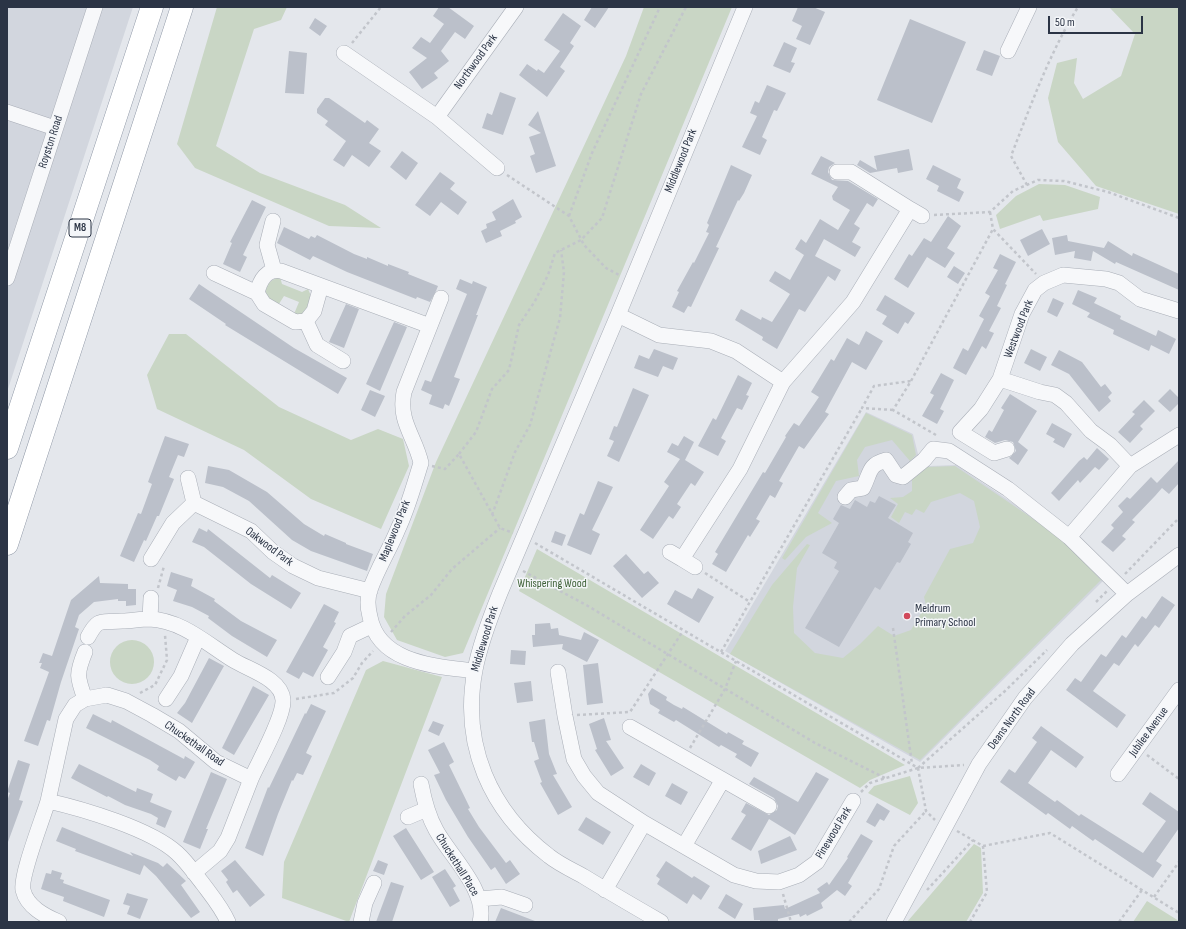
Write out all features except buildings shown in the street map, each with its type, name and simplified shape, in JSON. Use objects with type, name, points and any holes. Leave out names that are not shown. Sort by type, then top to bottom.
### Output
[{"type":"highway","name":"M8","points":[[7,448],[152,7]]},
{"type":"highway","name":"M8","points":[[7,544],[182,7]]},
{"type":"street","name":"Royston Road","points":[[7,278],[12,244],[55,128],[95,7]]},
{"type":"street","name":"Northwood Park","points":[[437,117],[516,7]]},
{"type":"street","name":"Middlewood Park","points":[[661,922],[550,857],[523,834],[502,809],[487,780],[476,751],[471,711],[475,670],[485,633],[500,593],[531,543],[618,315],[746,7]]},
{"type":"street","points":[[1008,51],[1029,7]]},
{"type":"street","points":[[344,53],[437,117],[497,168]]},
{"type":"street","points":[[7,112],[55,128]]},
{"type":"street","points":[[695,567],[676,555],[740,469],[783,382],[853,302],[910,209],[850,172],[837,172]]},
{"type":"street","points":[[273,221],[267,245],[274,270]]},
{"type":"street","points":[[257,293],[259,285],[267,273],[274,270],[430,326]]},
{"type":"street","points":[[214,273],[257,293],[264,304],[296,322],[306,321],[314,312],[321,286]]},
{"type":"street","name":"Westwood Park","points":[[1007,449],[994,453],[960,432],[981,409],[1000,380],[1022,314],[1035,290],[1044,283],[1063,275],[1106,279],[1119,283],[1140,299],[1179,311]]},
{"type":"street","points":[[421,463],[419,453],[404,421],[401,406],[404,392],[441,298]]},
{"type":"street","points":[[618,315],[659,335],[711,341],[736,351],[783,382]]},
{"type":"street","points":[[306,321],[318,345],[343,361]]},
{"type":"street","points":[[1000,380],[1040,392],[1056,395],[1066,403],[1091,431],[1110,445],[1130,466]]},
{"type":"street","points":[[1068,537],[1130,466],[1151,451],[1179,435]]},
{"type":"street","points":[[845,497],[851,490],[863,488],[869,470],[876,463],[886,460],[896,475],[903,477],[924,460],[935,442],[1008,489],[1068,537],[1127,594]]},
{"type":"street","name":"Maplewood Park","points":[[421,463],[399,528],[370,591],[368,610],[372,626],[382,642],[392,651],[431,666],[475,670]]},
{"type":"street","points":[[151,559],[173,523],[194,503],[188,478]]},
{"type":"street","name":"Oakwood Park","points":[[194,503],[251,531],[272,552],[293,566],[318,578],[370,591]]},
{"type":"street","name":"Deans North Road","points":[[894,922],[979,764],[1025,698],[1072,644],[1127,594],[1179,555]]},
{"type":"street","points":[[151,598],[157,620]]},
{"type":"street","points":[[88,637],[93,627],[104,620],[117,622],[157,620],[184,628],[232,659],[272,680],[279,688],[283,700],[279,719],[251,778],[228,838],[220,851],[194,873]]},
{"type":"street","points":[[328,677],[344,652],[350,636],[372,626]]},
{"type":"street","points":[[166,700],[181,676],[198,637]]},
{"type":"street","points":[[59,922],[32,907],[23,890],[26,869],[48,801],[66,719],[75,705],[85,699],[79,682],[78,670],[85,652]]},
{"type":"street","name":"Pinewood Park","points":[[558,672],[574,759],[584,776],[598,793],[684,846],[734,874],[756,881],[779,882],[799,874],[817,862],[852,801]]},
{"type":"street","name":"Jubilee Avenue","points":[[1118,774],[1179,690]]},
{"type":"street","name":"Chuckethall Road","points":[[85,699],[107,695],[126,701],[179,731],[216,762],[251,778]]},
{"type":"street","points":[[630,727],[722,781],[769,806]]},
{"type":"street","points":[[684,846],[722,781]]},
{"type":"street","name":"Chuckethall Place","points":[[421,784],[427,809],[436,831],[474,887],[479,899],[480,922]]},
{"type":"street","points":[[48,801],[79,808],[152,837],[177,853],[218,904],[228,922]]},
{"type":"street","points":[[408,816],[427,809]]},
{"type":"street","points":[[605,890],[644,822]]},
{"type":"street","points":[[361,922],[365,903],[374,883]]},
{"type":"street","points":[[479,899],[502,897],[525,904]]},
{"type":"path","points":[[344,53],[381,7]]},
{"type":"path","points":[[569,216],[592,153],[660,7]]},
{"type":"path","points":[[421,463],[445,469],[476,432],[492,389],[509,370],[519,325],[548,276],[555,253],[581,240],[602,218],[641,94],[686,7]]},
{"type":"path","points":[[1027,185],[1011,156],[1042,75],[1064,29],[1078,7]]},
{"type":"path","points":[[497,168],[569,216],[584,245],[606,268],[624,277],[622,283],[630,286]]},
{"type":"path","points":[[910,209],[990,212],[1013,191],[1038,180],[1064,182],[1108,192],[1179,218]]},
{"type":"path","points":[[990,212],[994,229],[1044,283]]},
{"type":"path","points":[[893,410],[911,381],[994,229]]},
{"type":"path","points":[[492,515],[515,452],[530,425],[560,318],[564,272],[561,250]]},
{"type":"path","points":[[721,652],[874,386],[911,381]]},
{"type":"path","points":[[862,408],[893,410],[935,442]]},
{"type":"path","points":[[459,454],[500,528],[531,543],[721,652],[918,768],[926,811],[936,821]]},
{"type":"path","points":[[1093,605],[1179,518]]},
{"type":"path","points":[[382,642],[405,616],[431,595],[452,569],[500,528]]},
{"type":"path","points":[[526,564],[522,571],[588,606],[815,743],[885,778]]},
{"type":"path","points":[[695,567],[750,602]]},
{"type":"path","points":[[126,701],[155,685],[167,660],[157,620]]},
{"type":"path","points":[[893,628],[912,764]]},
{"type":"path","points":[[565,716],[630,712],[683,631]]},
{"type":"path","points":[[918,768],[1006,691],[1049,648]]},
{"type":"path","points":[[683,758],[725,689],[736,661]]},
{"type":"path","points":[[1137,748],[1179,779]]},
{"type":"path","points":[[852,801],[870,783],[918,768],[979,764]]},
{"type":"path","points":[[849,922],[879,889],[894,846],[926,811]]},
{"type":"path","points":[[955,830],[983,846],[1050,833],[1179,913]]},
{"type":"path","points":[[908,896],[921,896],[974,840]]},
{"type":"path","points":[[970,922],[987,892],[983,846]]},
{"type":"path","points":[[1154,897],[1179,862]]},
{"type":"path","points":[[779,882],[791,922]]},
{"type":"path","points":[[1119,922],[1142,890]]},
{"type":"shaded area","points":[[7,7],[133,7],[7,392]]},
{"type":"shaded area","name":"Meldrum Primary School","points":[[866,412],[913,434],[918,454],[930,466],[956,465],[1062,536],[1104,580],[920,762],[725,651]]},
{"type":"green space","points":[[217,7],[287,7],[281,20],[254,29],[216,146],[260,173],[345,205],[381,228],[329,226],[195,168],[177,144]]},
{"type":"green space","points":[[644,7],[732,7],[463,653],[445,657],[397,640],[384,617],[386,594],[436,462],[626,56]]},
{"type":"green space","points":[[1109,7],[1179,7],[1179,214],[1096,186],[1058,142],[1048,98],[1057,63],[1077,58],[1074,83],[1083,99],[1121,76],[1135,34]]},
{"type":"green space","points":[[1039,184],[1065,185],[1100,197],[1098,209],[1043,221],[1040,215],[1000,229],[996,215],[1016,196]]},
{"type":"green space","points":[[280,277],[282,284],[302,292],[308,289],[312,298],[304,314],[294,314],[299,302],[284,296],[277,307],[265,297],[268,284]]},
{"type":"green space","points":[[169,334],[186,334],[279,407],[351,440],[378,429],[403,439],[409,466],[381,529],[311,499],[244,450],[157,409],[147,375]]},
{"type":"green space","points":[[866,413],[912,435],[916,455],[910,461],[892,440],[865,447],[857,460],[859,476],[836,481],[818,513],[832,523],[806,537],[785,560],[782,558]]},
{"type":"green space","points":[[955,466],[1060,537],[1101,580],[920,760],[730,654],[772,585],[807,544],[810,545],[797,568],[793,607],[794,633],[815,653],[843,658],[878,626],[894,636],[911,630],[926,605],[924,597],[950,549],[973,543],[980,527],[974,501],[960,493],[931,502],[924,513],[916,509],[912,515],[905,512],[899,523],[891,517],[898,504],[890,498],[903,497],[912,491],[912,480],[927,467]]},
{"type":"green space","name":"Whispering Wood","points":[[537,549],[905,765],[870,780],[860,788],[519,591]]},
{"type":"green space","points":[[132,640],[144,644],[150,650],[154,662],[150,674],[144,680],[132,684],[120,680],[114,674],[110,662],[114,650],[120,644]]},
{"type":"green space","points":[[383,661],[442,677],[349,922],[282,898],[284,862],[366,670]]},
{"type":"green space","points":[[910,776],[918,803],[910,815],[868,793],[874,786]]},
{"type":"green space","points":[[974,844],[981,848],[983,893],[966,922],[907,922]]},
{"type":"green space","points":[[1147,901],[1179,921],[1179,922],[1133,922]]},
{"type":"place","name":"Meldrum Primary School","points":[[907,616]]}]
